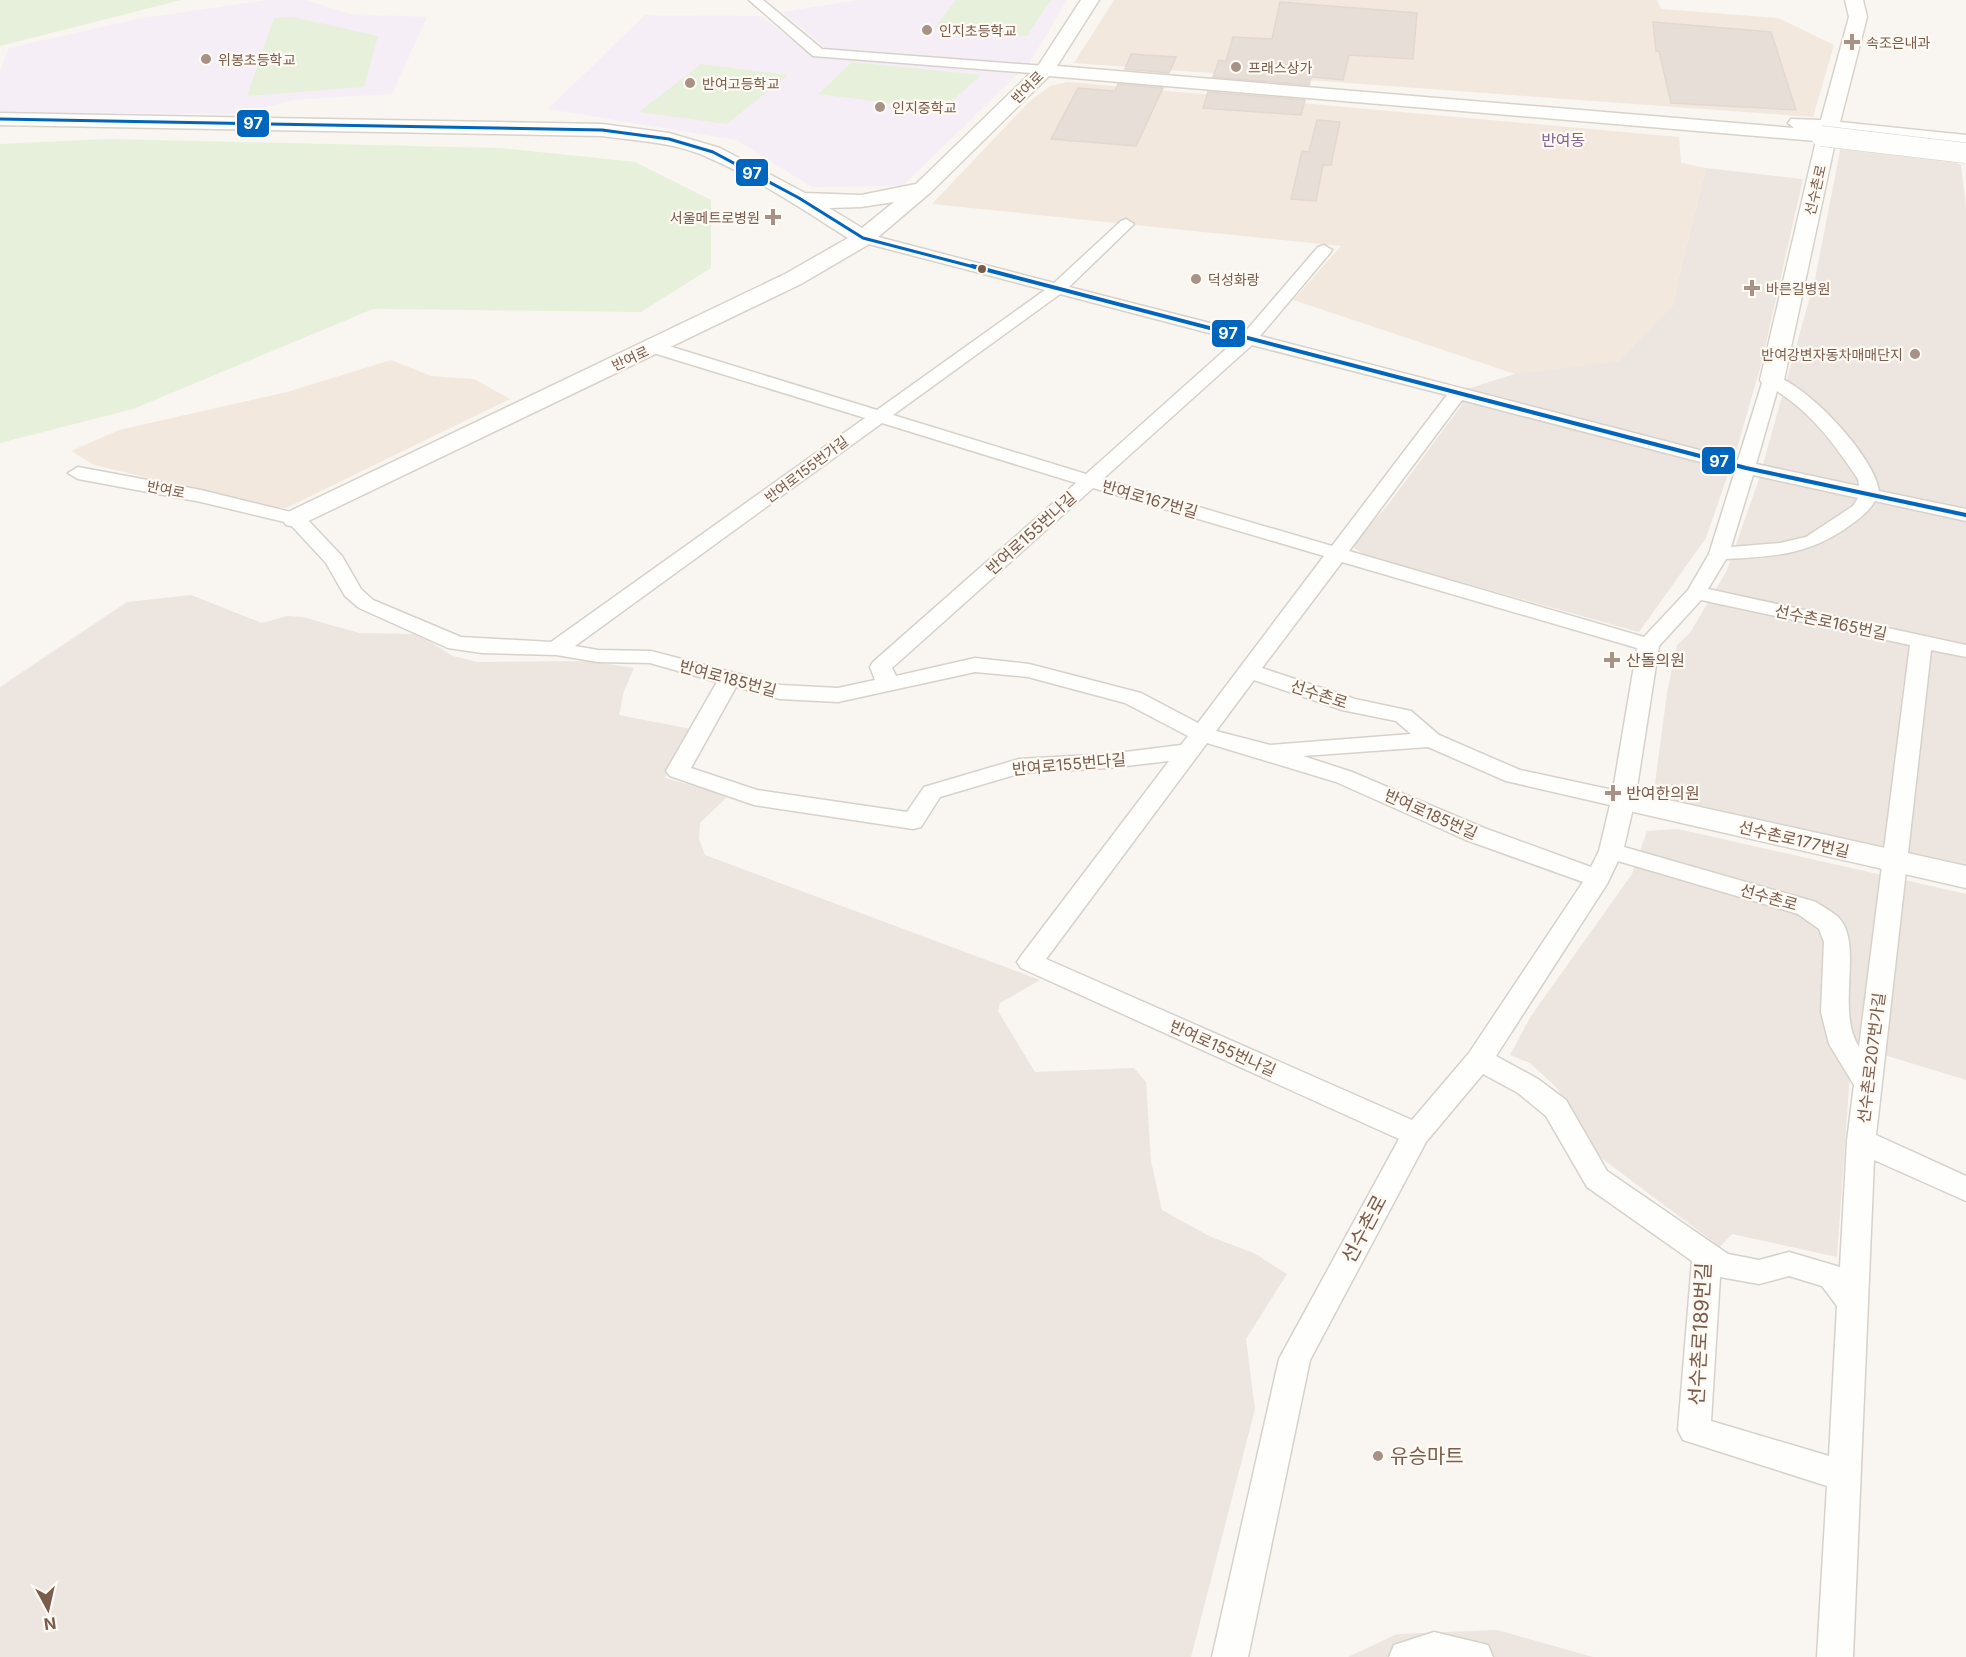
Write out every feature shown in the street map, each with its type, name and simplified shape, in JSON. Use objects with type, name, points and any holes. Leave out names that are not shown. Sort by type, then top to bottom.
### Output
[{"type":"main road","name":"반여로","points":[[296,519],[793,279],[863,238],[924,188],[1045,70],[1090,0]]},
{"type":"main road","name":"선수촌로","points":[[1772,380],[1830,127],[1858,17],[1854,0]]},
{"type":"main road","points":[[1045,70],[1472,104],[1821,136],[1966,153]]},
{"type":"main road","points":[[1472,104],[1512,114],[1830,127],[1966,141]]},
{"type":"main road","points":[[0,119],[602,130],[669,139],[713,152],[799,198],[863,238]]},
{"type":"main road","points":[[799,198],[832,203],[889,198],[924,188]]},
{"type":"main road","points":[[793,279],[811,251],[813,234],[799,198]]},
{"type":"main road","name":"선수촌로177번길","points":[[1623,800],[1966,877]]},
{"type":"street","points":[[755,0],[818,53],[1045,70]]},
{"type":"street","name":"반여로155번가길","points":[[556,649],[1056,289],[1126,224]]},
{"type":"street","points":[[863,238],[1746,468],[1966,515]]},
{"type":"street","name":"반여로155번나길","points":[[888,684],[881,667],[1248,339],[1324,250]]},
{"type":"street","name":"반여로167번길","points":[[653,347],[1089,481],[1648,645]]},
{"type":"street","points":[[1719,554],[1780,549],[1813,541],[1860,510],[1870,495],[1868,479],[1832,428],[1803,399],[1772,380]]},
{"type":"street","name":"선수촌로","points":[[1230,1657],[1295,1359],[1416,1134],[1479,1060],[1598,878],[1611,851],[1623,800],[1648,645],[1696,593],[1719,554],[1772,380]]},
{"type":"street","points":[[1195,743],[1457,394]]},
{"type":"street","name":"반여로","points":[[78,473],[201,496],[296,519]]},
{"type":"street","name":"반여로185번길","points":[[296,519],[335,560],[352,592],[366,604],[456,643],[482,647],[556,649],[598,656],[651,657],[780,692],[838,695],[975,665],[1029,671],[1133,698],[1195,743],[1265,751],[1431,740]]},
{"type":"street","name":"선수촌로165번길","points":[[1696,593],[1966,651]]},
{"type":"street","name":"선수촌로207번가길","points":[[1835,1657],[1861,1141],[1920,641]]},
{"type":"street","name":"선수촌로","points":[[1250,671],[1350,705],[1403,716],[1431,740],[1514,776],[1623,800]]},
{"type":"street","name":"반여로155번다길","points":[[731,677],[678,771],[754,797],[913,821],[932,792],[1018,766],[1053,762],[1109,761],[1195,743]]},
{"type":"street","name":"반여로155번나길","points":[[1195,743],[1030,962],[1416,1134]]},
{"type":"street","name":"반여로185번길","points":[[1265,751],[1344,777],[1475,834],[1598,878]]},
{"type":"street","name":"선수촌로","points":[[1611,851],[1807,908],[1830,924],[1837,942],[1834,1012],[1843,1044],[1868,1085]]},
{"type":"street","name":"선수촌로189번길","points":[[1479,1060],[1528,1086],[1556,1108],[1597,1179],[1707,1255],[1694,1430],[1844,1476]]},
{"type":"street","points":[[1861,1141],[1966,1189]]},
{"type":"street","points":[[1707,1255],[1721,1265],[1759,1272],[1790,1264],[1832,1277],[1853,1303]]},
{"type":"street","points":[[1407,1657],[1434,1649],[1475,1657]]},
{"type":"shaded area","name":"위봉초등학교","points":[[266,0],[306,0],[350,14],[427,17],[392,94],[293,100],[237,114],[0,112],[0,71],[9,48],[137,19]]},
{"type":"shaded area","name":"인지초등학교","points":[[859,0],[1067,0],[1029,64],[827,49],[782,12]]},
{"type":"shaded area","points":[[1114,0],[1657,0],[1661,9],[1778,18],[1834,45],[1813,117],[1074,63]]},
{"type":"shaded area","points":[[645,15],[762,16],[810,55],[1018,74],[902,186],[812,187],[736,140],[548,109]]},
{"type":"shaded area","points":[[1068,82],[1679,137],[1681,163],[1706,168],[1674,304],[1620,361],[1515,374],[1293,300],[1341,246],[932,204],[1029,102],[1050,86]]},
{"type":"shaded area","points":[[1841,146],[1944,156],[1961,165],[1966,208],[1966,867],[1677,803],[1655,783],[1667,693],[1677,645],[1690,633],[1727,570],[1758,482],[1815,279]]},
{"type":"shaded area","points":[[1706,168],[1803,179],[1761,365],[1737,448],[1706,538],[1639,632],[1365,555],[1351,546],[1387,506],[1461,406],[1467,389],[1515,374],[1619,361],[1674,304]]},
{"type":"shaded area","points":[[391,360],[431,376],[474,379],[510,399],[286,508],[270,507],[94,465],[71,451],[119,430],[287,392]]},
{"type":"shaded area","points":[[191,595],[262,623],[287,616],[303,617],[359,633],[413,634],[453,656],[477,662],[589,661],[634,668],[624,691],[619,715],[691,729],[665,778],[728,796],[700,823],[699,839],[705,855],[1040,980],[1000,1003],[998,1011],[1035,1072],[1134,1068],[1146,1082],[1151,1161],[1162,1210],[1211,1237],[1254,1253],[1287,1274],[1246,1339],[1255,1409],[1191,1657],[0,1657],[0,687],[127,602]]},
{"type":"shaded area","points":[[1678,829],[1966,894],[1966,1080],[1852,1045],[1837,1257],[1732,1234],[1720,1247],[1588,1148],[1558,1089],[1530,1063],[1510,1055],[1531,1016],[1632,874],[1647,831]]},
{"type":"shaded area","points":[[1497,1630],[1593,1657],[1348,1657],[1397,1634]]},
{"type":"green space","points":[[0,0],[181,0],[0,46]]},
{"type":"green space","points":[[956,0],[1051,0],[1027,36],[934,28]]},
{"type":"green space","points":[[293,17],[378,36],[364,87],[247,96],[274,18]]},
{"type":"green space","points":[[852,62],[981,75],[942,110],[818,94]]},
{"type":"green space","points":[[701,64],[788,75],[727,124],[639,112]]},
{"type":"green space","points":[[108,139],[501,148],[635,162],[711,200],[711,268],[641,312],[373,309],[133,409],[0,443],[0,144]]},
{"type":"building","points":[[1280,2],[1417,13],[1413,59],[1349,55],[1343,80],[1311,77],[1309,85],[1213,77],[1219,60],[1226,61],[1233,37],[1272,39]]},
{"type":"building","points":[[1653,22],[1771,32],[1796,110],[1671,103],[1659,51],[1656,51]]},
{"type":"building","points":[[1131,54],[1176,57],[1169,73],[1125,69]]},
{"type":"building","points":[[1118,84],[1163,88],[1136,146],[1051,139],[1078,88],[1115,91]]},
{"type":"building","points":[[1208,92],[1305,100],[1301,115],[1203,108]]},
{"type":"building","points":[[1317,120],[1340,122],[1331,165],[1323,165],[1316,201],[1291,199],[1302,151],[1309,152]]},
{"type":"transit line","name":"97","points":[[0,119],[602,130],[669,139],[713,152],[799,198],[863,238],[1746,468],[1966,515]]},
{"type":"place","name":"인지초등학교","points":[[927,30]]},
{"type":"place","name":"속조은내과","points":[[1852,42]]},
{"type":"place","name":"위봉초등학교","points":[[206,59]]},
{"type":"place","name":"프래스상가","points":[[1236,67]]},
{"type":"place","name":"반여고등학교","points":[[690,83]]},
{"type":"place","name":"인지중학교","points":[[880,107]]},
{"type":"place","name":"서울메트로병원","points":[[773,217]]},
{"type":"place","name":"덕성화랑","points":[[1196,279]]},
{"type":"place","name":"바른길병원","points":[[1752,288]]},
{"type":"place","name":"반여강변자동차매매단지","points":[[1915,354]]},
{"type":"place","name":"산돌의원","points":[[1612,660]]},
{"type":"place","name":"반여한의원","points":[[1613,793]]},
{"type":"place","name":"유승마트","points":[[1378,1456]]},
{"type":"district","name":"반여동","points":[[1563,140]]}]
